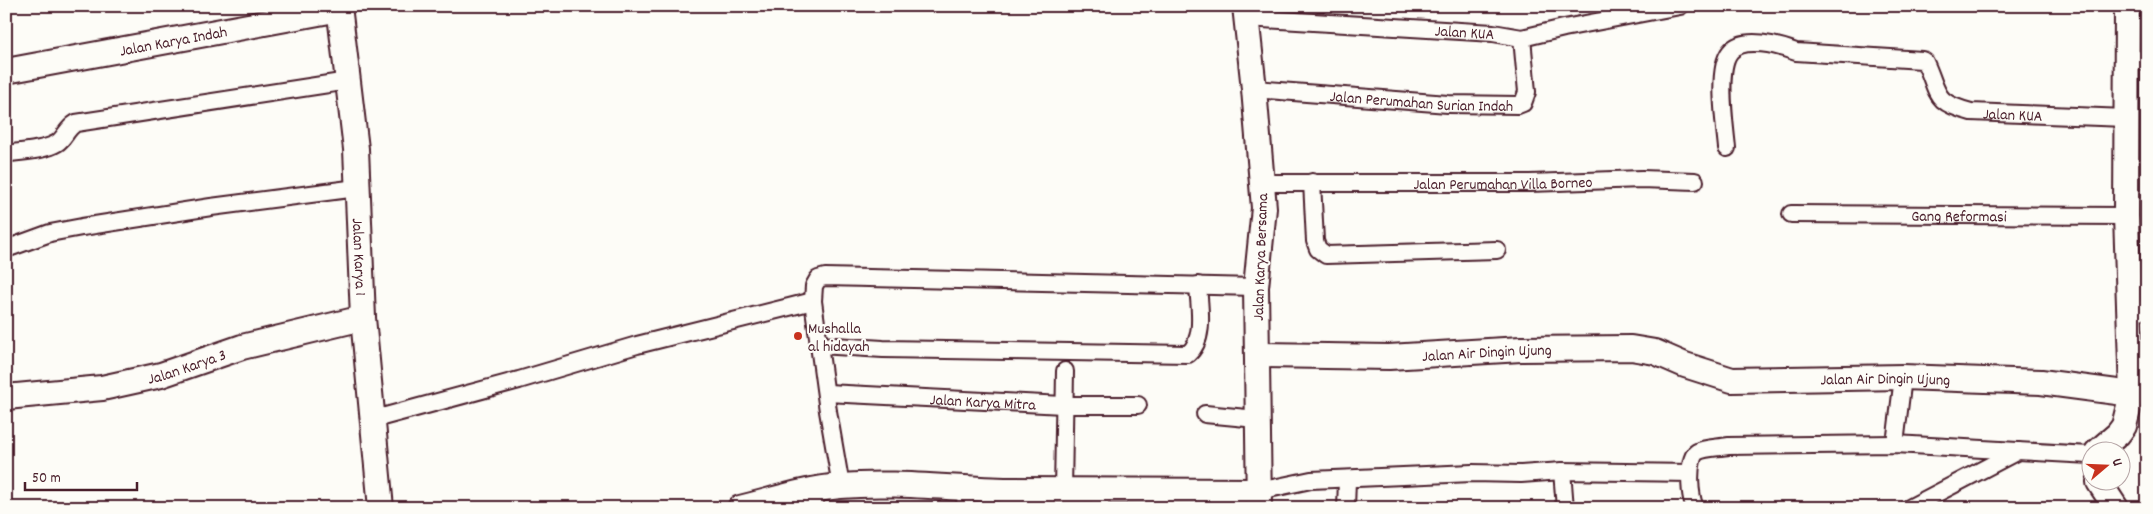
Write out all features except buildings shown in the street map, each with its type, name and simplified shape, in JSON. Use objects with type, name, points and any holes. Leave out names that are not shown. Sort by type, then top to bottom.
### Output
[{"type":"street","name":"Jalan KUA","points":[[1245,12],[1493,33],[1522,38],[1680,6]]},
{"type":"street","points":[[2109,442],[2124,426],[2132,394],[2138,310],[2126,216],[2126,118],[2137,59],[2127,6]]},
{"type":"street","name":"Jalan Karya Indah","points":[[6,71],[340,8]]},
{"type":"street","name":"Jalan Karya 1","points":[[340,8],[356,149],[363,318],[381,508]]},
{"type":"street","name":"Jalan Karya Bersama","points":[[1245,12],[1254,89],[1264,208],[1256,287],[1259,499]]},
{"type":"street","name":"Jalan Perumahan Surian Indah","points":[[1254,89],[1448,104],[1518,105],[1523,102],[1528,92],[1522,38]]},
{"type":"street","name":"Jalan KUA","points":[[1727,148],[1722,98],[1725,64],[1728,53],[1734,47],[1763,42],[1796,52],[1838,56],[1916,58],[1925,62],[1940,98],[1951,106],[1971,112],[2126,118]]},
{"type":"street","points":[[6,154],[50,146],[61,140],[66,130],[76,123],[348,81]]},
{"type":"street","name":"Jalan Perumahan Villa Borneo","points":[[1262,183],[1530,183],[1642,179],[1695,181]]},
{"type":"street","points":[[1312,182],[1315,241],[1318,249],[1326,254],[1497,250]]},
{"type":"street","points":[[6,249],[50,233],[82,227],[211,207],[357,188]]},
{"type":"street","name":"Gang Reformasi","points":[[1791,214],[2126,216]]},
{"type":"street","points":[[841,486],[813,301],[814,286],[818,279],[1256,287]]},
{"type":"street","points":[[820,345],[883,349],[1188,354],[1195,348],[1199,333],[1198,285]]},
{"type":"street","points":[[372,420],[519,380],[637,345],[813,301]]},
{"type":"street","name":"Jalan Karya 3","points":[[6,397],[42,392],[102,388],[161,375],[242,346],[363,318]]},
{"type":"street","name":"Jalan Air Dingin Ujung","points":[[1257,355],[1389,357],[1521,348],[1631,348],[1655,352],[1685,365],[1732,380],[1903,377],[2041,382],[2132,394]]},
{"type":"street","points":[[1063,491],[1065,371]]},
{"type":"street","points":[[1895,444],[1903,377]]},
{"type":"street","name":"Jalan Karya Mitra","points":[[827,392],[1063,405],[1138,405]]},
{"type":"street","points":[[1205,414],[1258,419]]},
{"type":"street","points":[[1696,508],[1692,503],[1690,473],[1694,455],[1698,451],[1705,449],[1728,446],[1895,444],[2080,454]]},
{"type":"street","points":[[1909,508],[2018,451]]},
{"type":"street","points":[[740,508],[815,498],[841,486],[905,485],[965,499],[1063,491],[1100,499],[1259,499],[1310,480],[1562,471],[1690,473]]},
{"type":"street","points":[[1562,471],[1564,508]]},
{"type":"street","points":[[1346,508],[1347,480]]},
{"type":"street","points":[[2106,492],[2116,508]]},
{"type":"place","name":"Mushalla al hidayah","points":[[798,336]]}]
